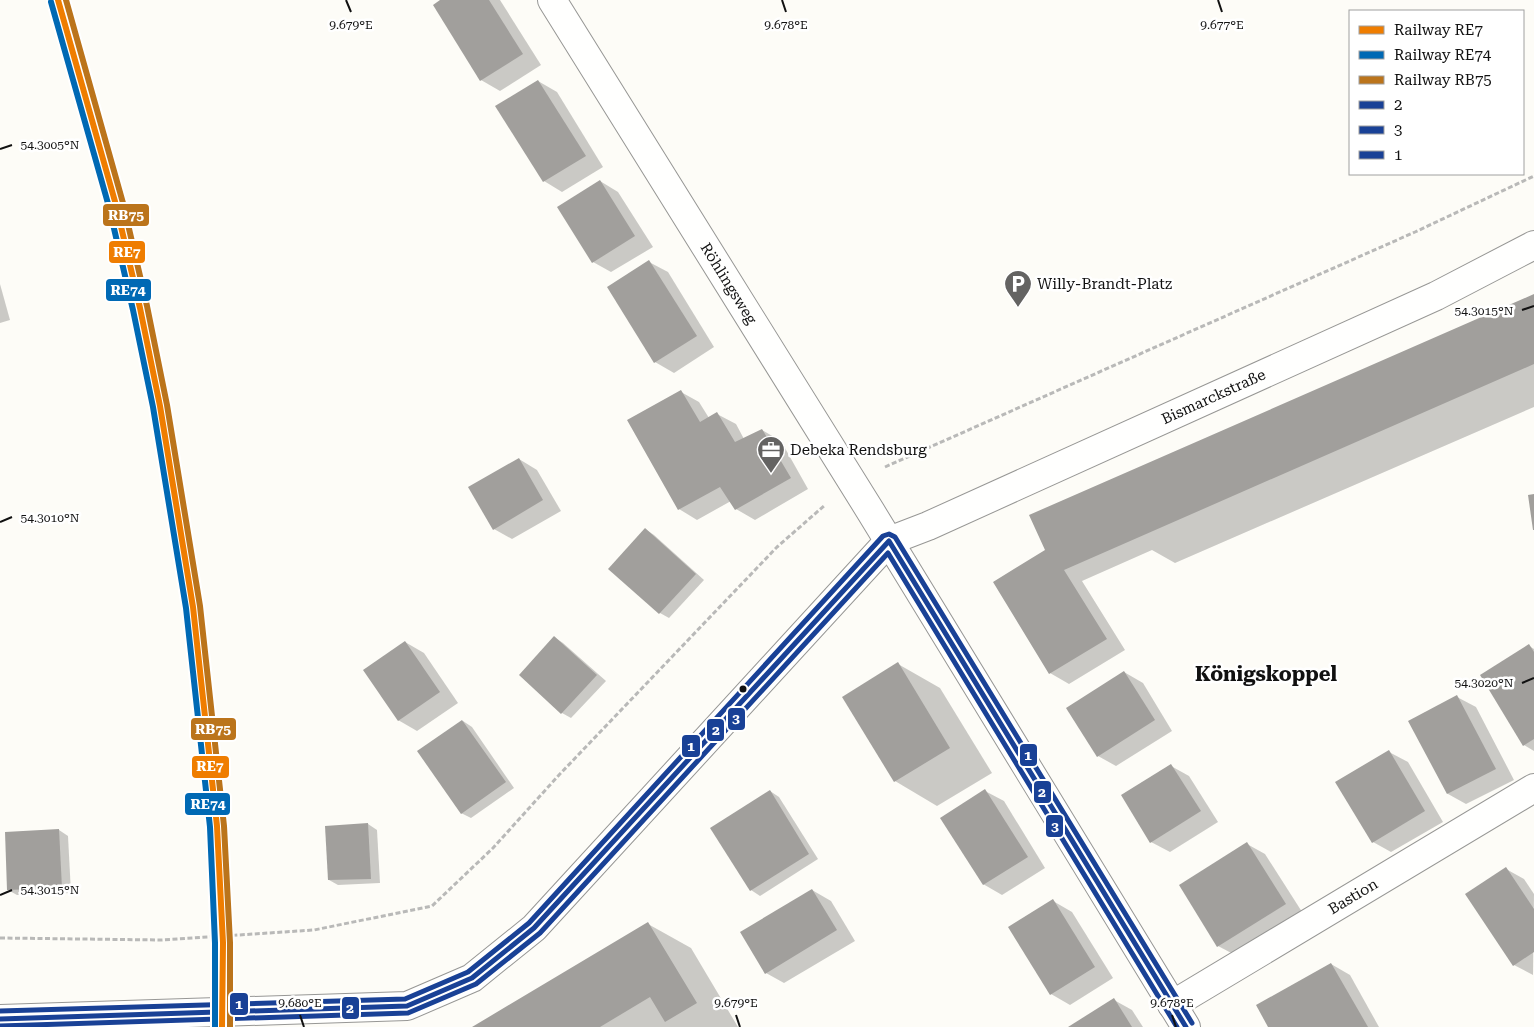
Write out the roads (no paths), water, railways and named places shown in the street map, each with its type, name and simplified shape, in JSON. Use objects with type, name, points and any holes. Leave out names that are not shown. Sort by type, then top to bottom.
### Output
[{"type":"street","name":"Röhlingsweg","points":[[552,0],[889,541],[1179,1016]]},
{"type":"street","name":"Bismarckstraße","points":[[889,541],[928,526],[1436,296],[1534,245]]},
{"type":"street","points":[[0,1019],[412,1017],[472,978],[534,928],[889,541]]},
{"type":"street","name":"Bastion","points":[[1179,1016],[1534,788]]},
{"type":"rail line","name":"RE7","points":[[58,0],[116,205],[140,308],[160,406],[193,607],[217,826],[223,943],[222,1027]]},
{"type":"rail line","name":"RB75","points":[[66,0],[123,203],[147,306],[167,405],[200,606],[224,826],[230,943],[230,1027]]},
{"type":"rail line","name":"RE74","points":[[51,2],[109,207],[133,310],[153,407],[186,608],[210,827],[215,943],[215,1027]]},
{"type":"place","name":"Willy-Brandt-Platz","points":[[1018,308]]},
{"type":"place","name":"Debeka Rendsburg","points":[[771,474]]},
{"type":"district","name":"Königskoppel","points":[[1266,674]]}]
